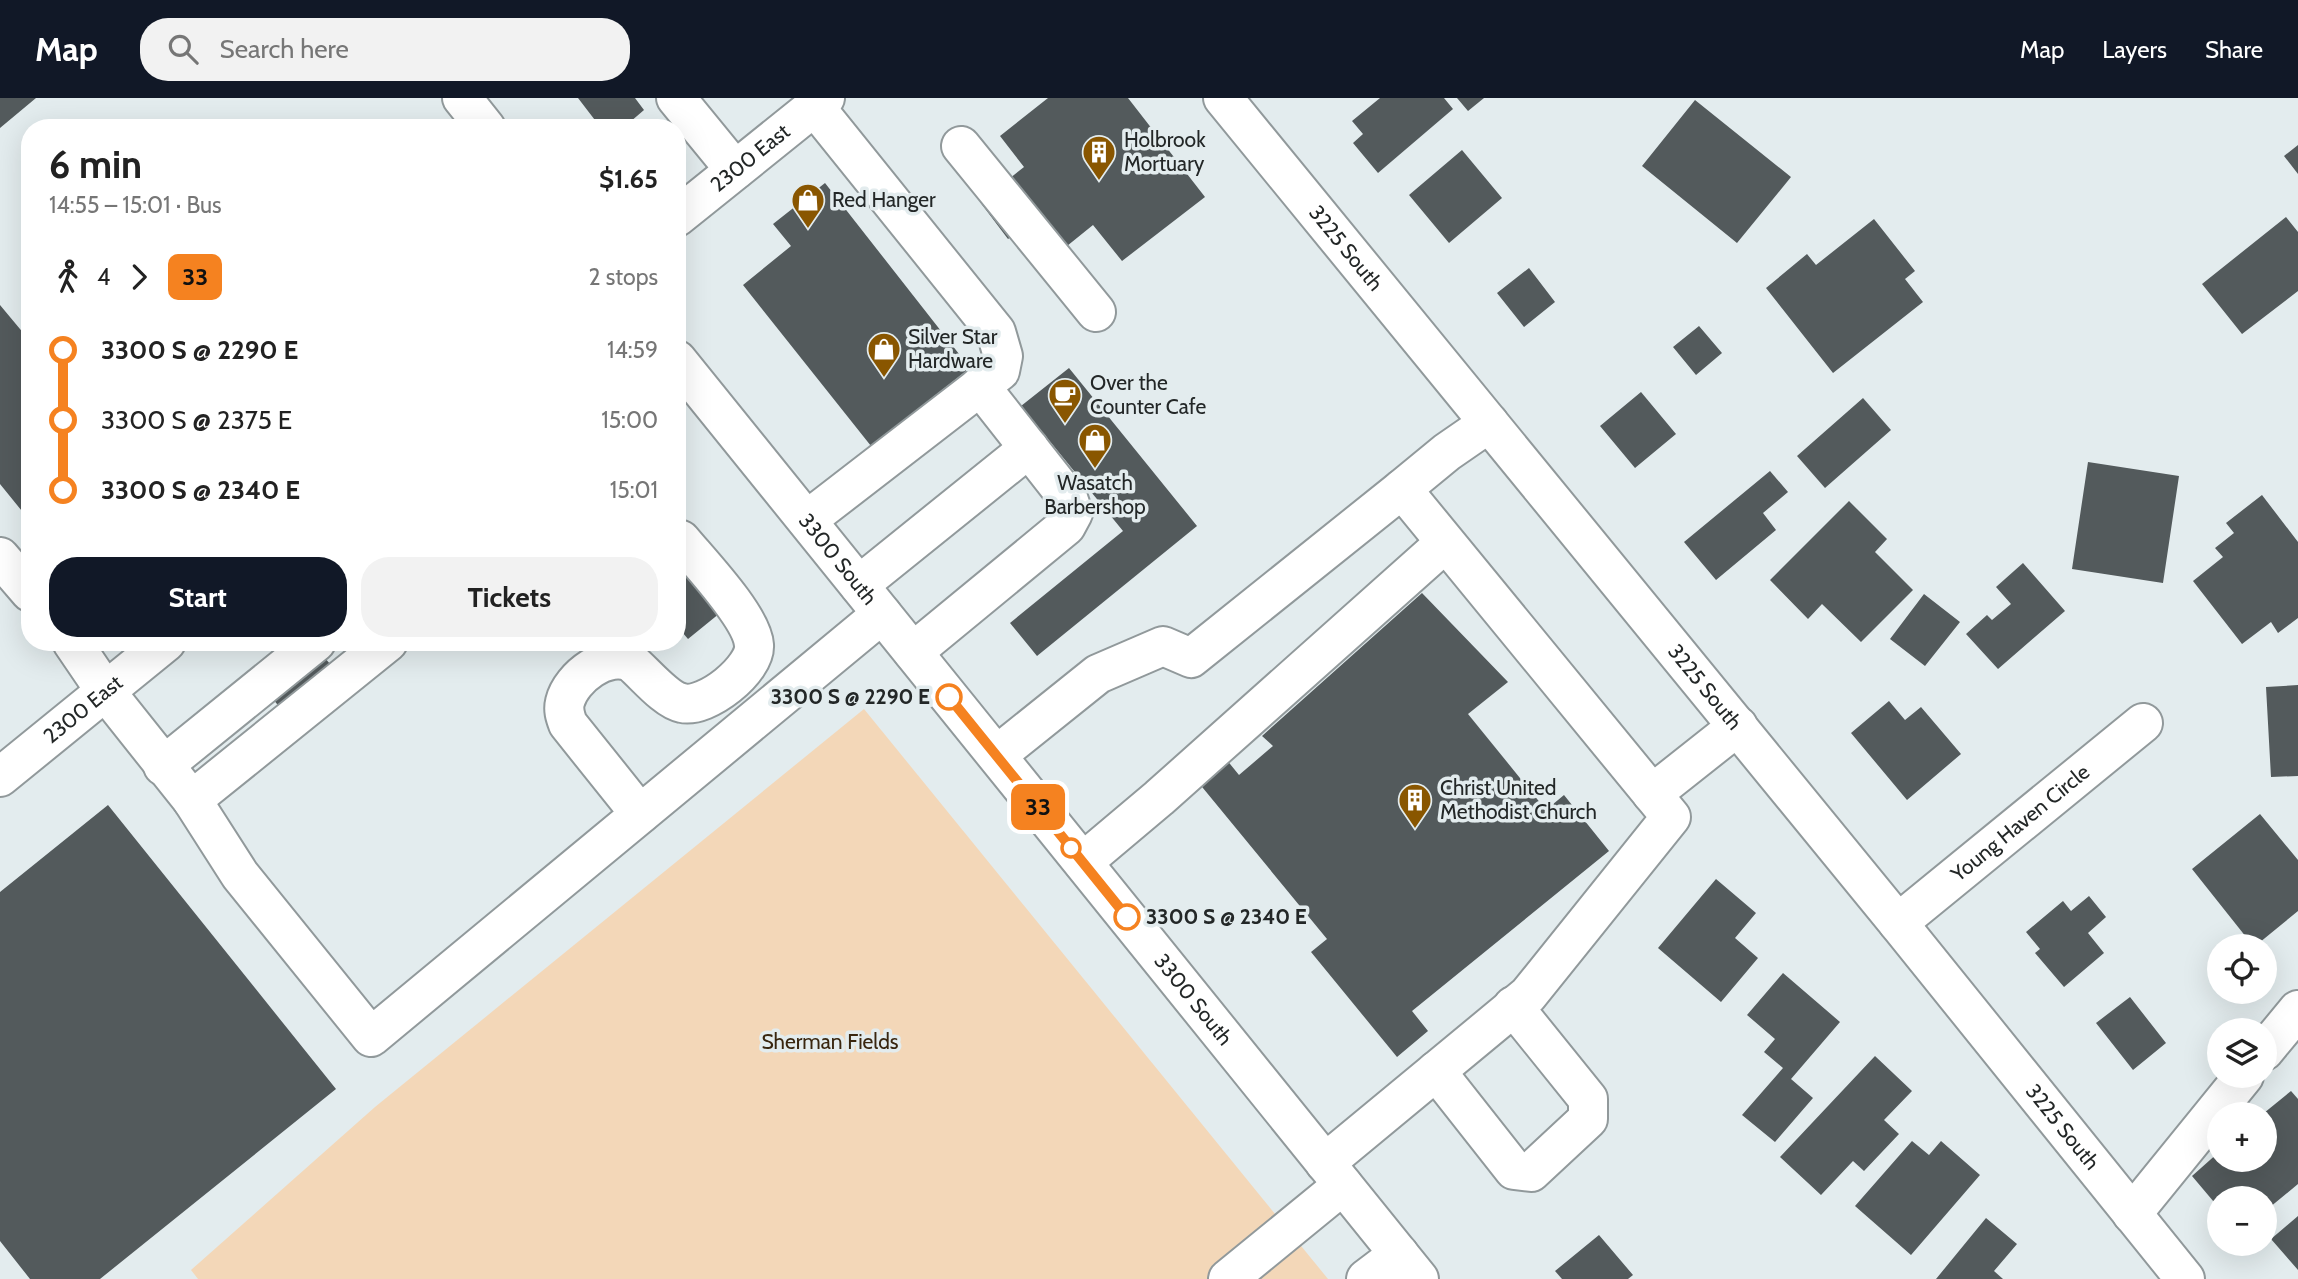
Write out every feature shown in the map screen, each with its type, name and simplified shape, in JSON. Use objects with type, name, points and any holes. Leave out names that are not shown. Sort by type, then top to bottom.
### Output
[{"type":"street","points":[[462,98],[479,119]]},
{"type":"street","points":[[676,98],[735,170]]},
{"type":"street","name":"3225 South","points":[[1223,98],[1738,726],[2185,1279]]},
{"type":"street","points":[[807,520],[1000,371],[1003,356],[996,332],[820,102]]},
{"type":"street","name":"2300 East","points":[[686,210],[820,102]]},
{"type":"street","points":[[961,146],[1096,312]]},
{"type":"street","name":"3300 South","points":[[686,371],[1409,1267]]},
{"type":"street","points":[[913,652],[1066,526],[1073,513],[1068,498],[980,386]]},
{"type":"street","points":[[996,755],[1098,674],[1163,646],[1191,658],[1447,452],[1489,423]]},
{"type":"street","points":[[78,651],[106,692],[192,800],[240,874],[371,1037],[640,814],[1029,448]]},
{"type":"street","points":[[1227,1279],[1436,1071],[1528,995],[1671,817],[1402,489]]},
{"type":"street","points":[[1083,862],[1159,798],[1445,542]]},
{"type":"street","points":[[640,814],[568,724],[564,704],[579,681],[611,659],[632,663],[681,704],[693,704],[713,696],[750,663],[755,645],[749,626],[686,546]]},
{"type":"street","points":[[0,557],[21,582]]},
{"type":"street","name":"2300 East","points":[[3,768],[106,692],[155,651]]},
{"type":"street","points":[[163,766],[305,651]]},
{"type":"street","points":[[192,800],[377,651]]},
{"type":"street","name":"Young Haven Circle","points":[[1898,923],[2143,723]]},
{"type":"street","points":[[1652,794],[1738,726]]},
{"type":"street","points":[[1436,1071],[1514,1170],[1531,1172],[1588,1119],[1588,1099],[1513,1006]]},
{"type":"street","points":[[2277,1035],[2298,1010]]},
{"type":"street","points":[[2132,1214],[2234,1088]]},
{"type":"street","points":[[1366,1279],[1409,1267]]},
{"type":"green space","name":"Sherman Fields","points":[[864,709],[1328,1279],[198,1279],[191,1270],[375,1107]]},
{"type":"building","points":[[0,98],[36,98],[0,128]]},
{"type":"building","points":[[578,98],[635,98],[644,110],[634,119],[594,119]]},
{"type":"building","name":"Holbrook Mortuary","points":[[1048,98],[1128,98],[1205,197],[1122,261],[1093,225],[1067,246],[1041,214],[1008,239],[980,202],[1024,167],[1000,136]]},
{"type":"building","points":[[1380,98],[1444,98],[1453,109],[1378,173],[1353,143],[1363,134],[1352,121]]},
{"type":"building","points":[[1457,98],[1484,98],[1468,111]]},
{"type":"building","points":[[1695,100],[1791,177],[1737,243],[1642,166]]},
{"type":"building","points":[[2298,145],[2298,174],[2284,156]]},
{"type":"building","points":[[1462,150],[1502,198],[1449,243],[1409,195]]},
{"type":"building","points":[[825,183],[970,368],[871,446],[743,285],[791,246],[773,224]]},
{"type":"building","points":[[2286,217],[2298,232],[2298,291],[2242,334],[2202,284]]},
{"type":"building","points":[[1874,219],[1915,271],[1905,279],[1923,302],[1833,373],[1766,288],[1807,254],[1816,265]]},
{"type":"building","points":[[1529,268],[1555,302],[1524,327],[1497,293]]},
{"type":"building","points":[[0,305],[21,330],[21,510],[0,484]]},
{"type":"building","points":[[1699,326],[1722,353],[1696,375],[1673,347]]},
{"type":"building","points":[[1069,368],[1197,526],[1037,656],[1010,623],[1123,531],[1021,406]]},
{"type":"building","points":[[1641,392],[1676,434],[1635,468],[1600,426]]},
{"type":"building","points":[[1863,398],[1891,430],[1825,488],[1797,456]]},
{"type":"building","points":[[2088,462],[2179,476],[2163,583],[2072,569]]},
{"type":"building","points":[[1770,471],[1788,492],[1763,513],[1776,530],[1716,580],[1684,542]]},
{"type":"building","points":[[2262,495],[2298,542],[2298,618],[2278,633],[2271,622],[2242,644],[2193,581],[2223,557],[2215,548],[2234,533],[2226,523]]},
{"type":"building","points":[[1849,501],[1887,539],[1875,552],[1913,590],[1861,642],[1822,604],[1808,619],[1770,580]]},
{"type":"building","points":[[2023,563],[2065,611],[1998,669],[1966,634],[1987,615],[1992,620],[2011,604],[1996,587]]},
{"type":"building","points":[[686,569],[720,613],[688,639],[686,637]]},
{"type":"building","name":"Christ United Methodist Church","points":[[1422,593],[1508,682],[1468,714],[1546,810],[1564,795],[1609,851],[1412,1011],[1428,1031],[1397,1057],[1311,952],[1327,939],[1198,782],[1226,759],[1239,775],[1273,746],[1262,736]]},
{"type":"building","points":[[1924,594],[1960,622],[1925,666],[1890,639]]},
{"type":"building","points":[[320,652],[335,670],[287,716],[267,692]]},
{"type":"building","points":[[2298,685],[2298,776],[2271,777],[2266,687]]},
{"type":"building","points":[[1889,701],[1905,720],[1921,707],[1961,754],[1907,800],[1851,733]]},
{"type":"building","points":[[108,805],[336,1089],[100,1279],[30,1279],[0,1241],[0,892]]},
{"type":"building","points":[[2260,814],[2298,860],[2298,911],[2270,934],[2244,934],[2192,869]]},
{"type":"building","points":[[1716,879],[1756,913],[1735,938],[1758,958],[1721,1002],[1658,948]]},
{"type":"building","points":[[2089,896],[2106,917],[2088,933],[2104,953],[2064,987],[2035,953],[2040,949],[2026,932],[2063,901],[2071,911]]},
{"type":"building","points":[[1783,973],[1840,1022],[1791,1079],[1813,1098],[1775,1142],[1742,1115],[1783,1068],[1764,1052],[1775,1039],[1747,1015]]},
{"type":"building","points":[[2130,997],[2166,1043],[2133,1070],[2096,1023]]},
{"type":"building","points":[[1875,1056],[1912,1091],[1884,1120],[1899,1134],[1864,1171],[1853,1161],[1821,1195],[1780,1157]]},
{"type":"building","points":[[2291,1091],[2298,1099],[2298,1184],[2277,1201],[2277,1186],[2207,1186],[2207,1194],[2192,1176],[2207,1163],[2207,1172],[2277,1172],[2277,1102]]},
{"type":"building","points":[[1912,1141],[1929,1155],[1941,1141],[1980,1175],[1911,1255],[1855,1206]]},
{"type":"building","points":[[2298,1216],[2298,1270],[2277,1246],[2277,1234]]},
{"type":"building","points":[[1986,1218],[2017,1244],[1994,1271],[2003,1279],[1936,1279]]},
{"type":"building","points":[[1599,1235],[1633,1275],[1628,1279],[1562,1279],[1555,1271]]},
{"type":"bus line","name":"33","points":[[949,697],[1127,917]]},
{"type":"place","name":"Holbrook Mortuary","points":[[1099,182]]},
{"type":"place","name":"Red Hanger","points":[[808,230]]},
{"type":"place","name":"Silver Star Hardware","points":[[884,379]]},
{"type":"place","name":"Over the Counter Cafe","points":[[1065,425]]},
{"type":"place","name":"Wasatch Barbershop","points":[[1095,470]]},
{"type":"place","name":"3300 S @ 2290 E","points":[[949,697]]},
{"type":"place","name":"Christ United Methodist Church","points":[[1415,830]]},
{"type":"place","name":"3300 S @ 2340 E","points":[[1127,917]]}]
